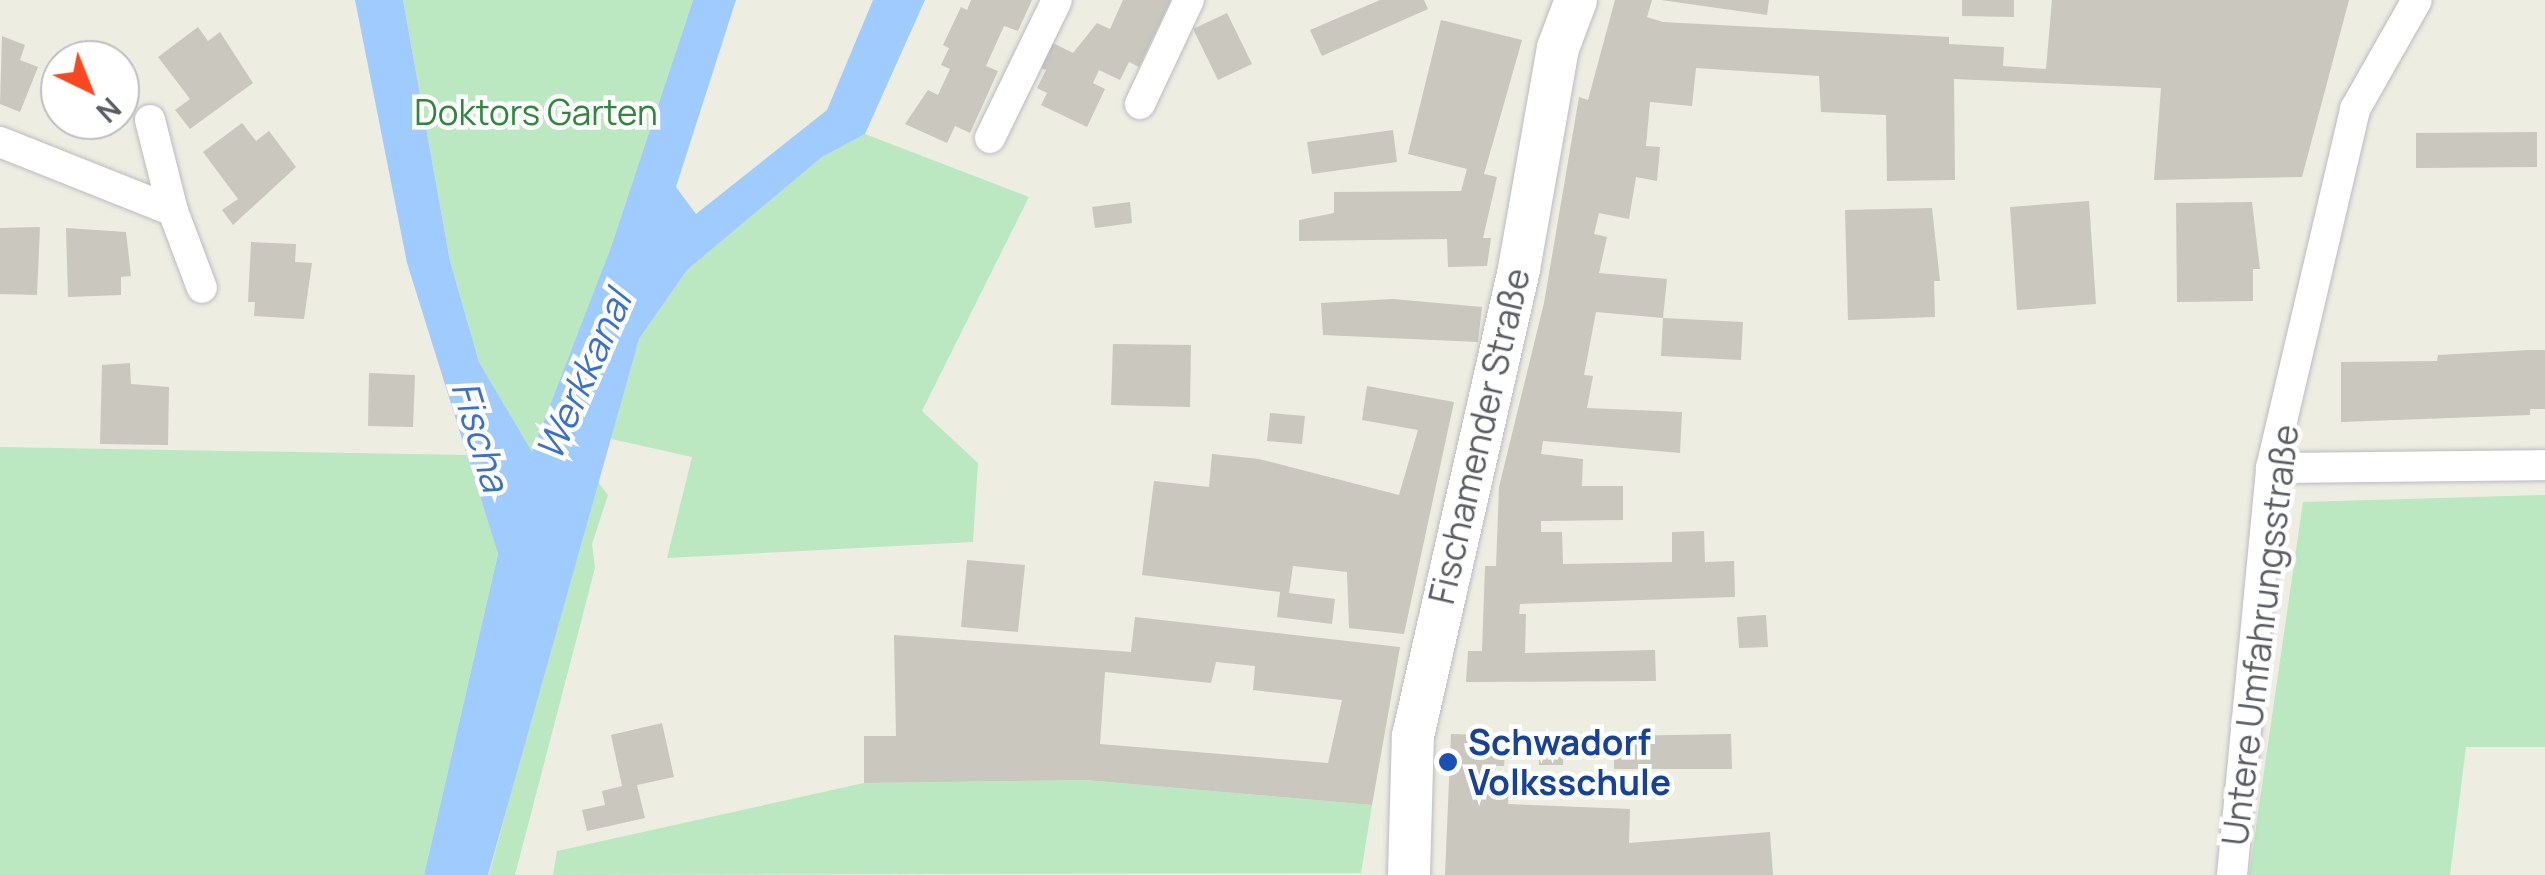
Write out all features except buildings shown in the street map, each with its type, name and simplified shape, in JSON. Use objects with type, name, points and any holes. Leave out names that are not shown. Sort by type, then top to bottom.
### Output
[{"type":"main road","name":"Fischamender Straße","points":[[1409,875],[1417,717],[1519,269],[1558,48],[1576,0]]},
{"type":"street","points":[[990,138],[1057,0]]},
{"type":"street","points":[[1140,104],[1188,0]]},
{"type":"street","name":"Untere Umfahrungsstraße","points":[[2232,875],[2272,468],[2355,109],[2418,0]]},
{"type":"street","points":[[150,120],[173,211],[202,288]]},
{"type":"street","points":[[0,142],[173,211]]},
{"type":"street","points":[[2272,468],[2545,465]]},
{"type":"green space","name":"Doktors Garten","points":[[403,0],[693,0],[611,247],[532,453],[479,362],[450,261]]},
{"type":"green space","points":[[865,134],[1029,197],[922,411],[978,463],[973,542],[667,558],[692,457],[607,438],[639,339],[687,270],[822,157]]},
{"type":"green space","points":[[0,447],[467,455],[498,554],[424,875],[0,875]]},
{"type":"green space","points":[[595,478],[608,495],[592,544],[595,568],[515,875],[489,875]]},
{"type":"green space","points":[[2545,495],[2545,747],[2466,747],[2450,875],[2249,875],[2303,502]]},
{"type":"green space","points":[[1085,780],[1372,805],[1361,873],[553,875],[557,851],[864,783]]},
{"type":"water","points":[[355,0],[403,0],[450,261],[479,362],[532,452],[611,247],[693,0],[736,0],[676,187],[696,214],[827,110],[873,0],[925,0],[865,134],[822,157],[687,270],[639,339],[488,875],[424,875],[498,554],[407,263]]},
{"type":"place","name":"Schwadorf Volksschule","points":[[1448,762]]},
{"type":"water label","name":"Werkkanal","points":[[583,375]]},
{"type":"water label","name":"Fischa","points":[[481,436]]}]
